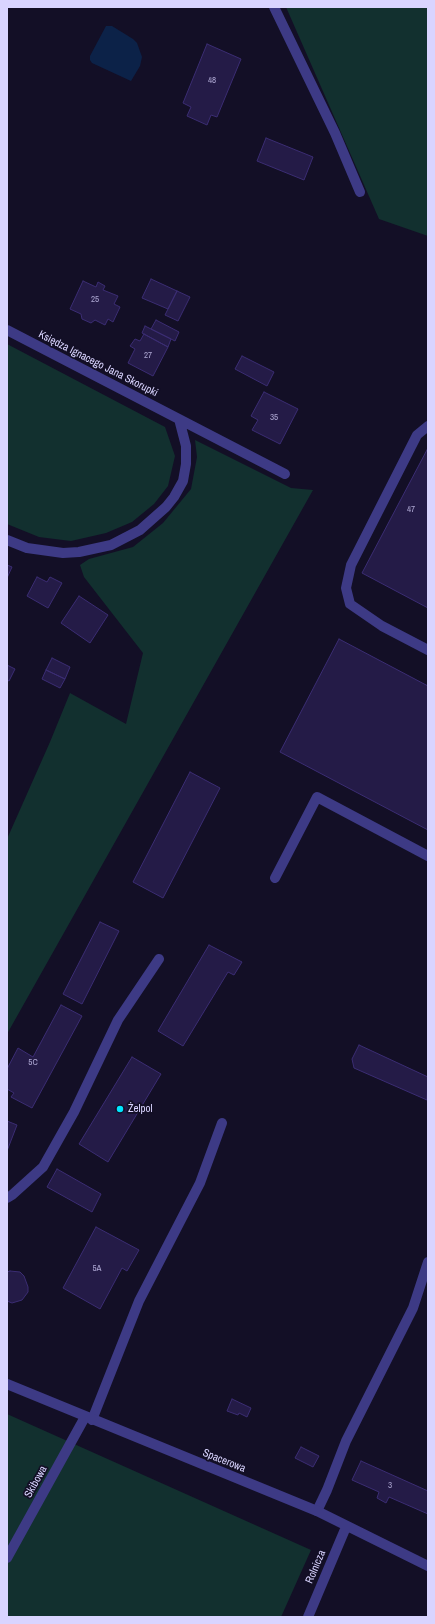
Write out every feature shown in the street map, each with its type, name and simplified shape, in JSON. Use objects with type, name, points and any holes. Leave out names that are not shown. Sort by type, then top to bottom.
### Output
[{"type":"street","points":[[274,7],[335,133],[360,192]]},
{"type":"street","name":"Księdza Ignacego Jana Skorupki","points":[[7,330],[284,474]]},
{"type":"street","points":[[7,540],[27,548],[63,553],[79,552],[110,545],[140,530],[166,507],[174,497],[183,481],[186,464],[186,446],[179,419]]},
{"type":"street","points":[[428,426],[417,435],[350,565],[346,588],[350,604],[382,626],[428,650]]},
{"type":"street","points":[[274,878],[317,797],[428,856]]},
{"type":"street","points":[[7,1198],[43,1167],[74,1112],[118,1020],[159,959]]},
{"type":"street","name":"Skibowa","points":[[7,1558],[89,1419],[139,1300],[200,1183],[222,1123]]},
{"type":"street","points":[[316,1511],[327,1490],[346,1441],[413,1308],[428,1262]]},
{"type":"street","name":"Spacerowa","points":[[7,1384],[89,1419],[316,1511],[428,1566]]},
{"type":"street","name":"Rolnicza","points":[[308,1617],[346,1527]]},
{"type":"green space","points":[[286,7],[428,7],[428,236],[379,219]]},
{"type":"green space","points":[[7,344],[165,427],[175,456],[168,486],[154,504],[132,522],[106,533],[71,541],[39,537],[7,524]]},
{"type":"green space","points":[[195,440],[291,488],[313,490],[7,1034],[7,839],[70,693],[126,724],[143,653],[84,577],[80,565],[89,559],[133,547],[163,523],[191,489],[197,457]]},
{"type":"green space","points":[[7,1414],[311,1550],[281,1617],[7,1617]]},
{"type":"water","points":[[106,26],[112,26],[137,43],[142,57],[140,66],[131,81],[92,63],[90,60],[90,56]]},
{"type":"building","points":[[207,44],[241,59],[217,117],[211,115],[207,125],[187,116],[191,107],[183,103]]},
{"type":"building","points":[[266,138],[313,157],[304,180],[257,161]]},
{"type":"building","points":[[151,279],[177,291],[168,309],[142,298]]},
{"type":"building","points":[[83,281],[96,287],[98,282],[105,286],[103,290],[118,296],[114,304],[120,307],[113,322],[108,319],[105,325],[95,320],[91,323],[82,319],[81,314],[70,309]]},
{"type":"building","points":[[177,291],[190,297],[178,321],[165,315]]},
{"type":"building","points":[[156,320],[179,332],[175,341],[151,329]]},
{"type":"building","points":[[145,326],[171,339],[168,347],[142,333]]},
{"type":"building","points":[[144,334],[168,347],[153,376],[128,363],[135,349],[130,346],[135,339],[140,341]]},
{"type":"building","points":[[242,356],[274,372],[267,386],[235,369]]},
{"type":"building","points":[[264,392],[298,409],[280,444],[252,430],[258,420],[251,416]]},
{"type":"building","points":[[428,448],[428,608],[362,573]]},
{"type":"building","points":[[7,565],[12,567],[7,578]]},
{"type":"building","points":[[37,577],[47,582],[50,577],[62,583],[48,608],[27,596]]},
{"type":"building","points":[[79,596],[108,615],[90,643],[61,623]]},
{"type":"building","points":[[339,639],[428,686],[428,830],[280,752]]},
{"type":"building","points":[[52,658],[70,667],[65,679],[46,670]]},
{"type":"building","points":[[7,665],[15,669],[9,681],[7,680]]},
{"type":"building","points":[[46,670],[65,679],[60,688],[42,679]]},
{"type":"building","points":[[190,772],[220,788],[163,898],[133,882]]},
{"type":"building","points":[[100,922],[119,931],[82,1004],[63,994]]},
{"type":"building","points":[[209,945],[242,962],[234,975],[228,972],[183,1046],[158,1031]]},
{"type":"building","points":[[61,1005],[82,1016],[32,1108],[11,1097],[14,1093],[7,1089],[7,1069],[18,1048],[33,1057]]},
{"type":"building","points":[[359,1045],[428,1077],[427,1100],[354,1068],[352,1059]]},
{"type":"building","name":"Żelpol","points":[[132,1057],[161,1074],[108,1162],[79,1144]]},
{"type":"building","points":[[7,1121],[17,1125],[7,1151]]},
{"type":"building","points":[[57,1169],[101,1194],[92,1212],[47,1187]]},
{"type":"building","points":[[96,1227],[139,1250],[127,1271],[122,1268],[100,1309],[63,1288]]},
{"type":"building","points":[[7,1272],[20,1272],[24,1276],[28,1287],[28,1292],[22,1300],[12,1303],[7,1301]]},
{"type":"building","points":[[232,1399],[251,1408],[247,1417],[239,1413],[238,1415],[227,1411]]},
{"type":"building","points":[[301,1447],[319,1456],[313,1467],[295,1458]]},
{"type":"building","points":[[361,1461],[428,1491],[428,1514],[389,1497],[386,1503],[377,1498],[379,1492],[352,1480]]},
{"type":"place","name":"Żelpol","points":[[120,1109]]}]
